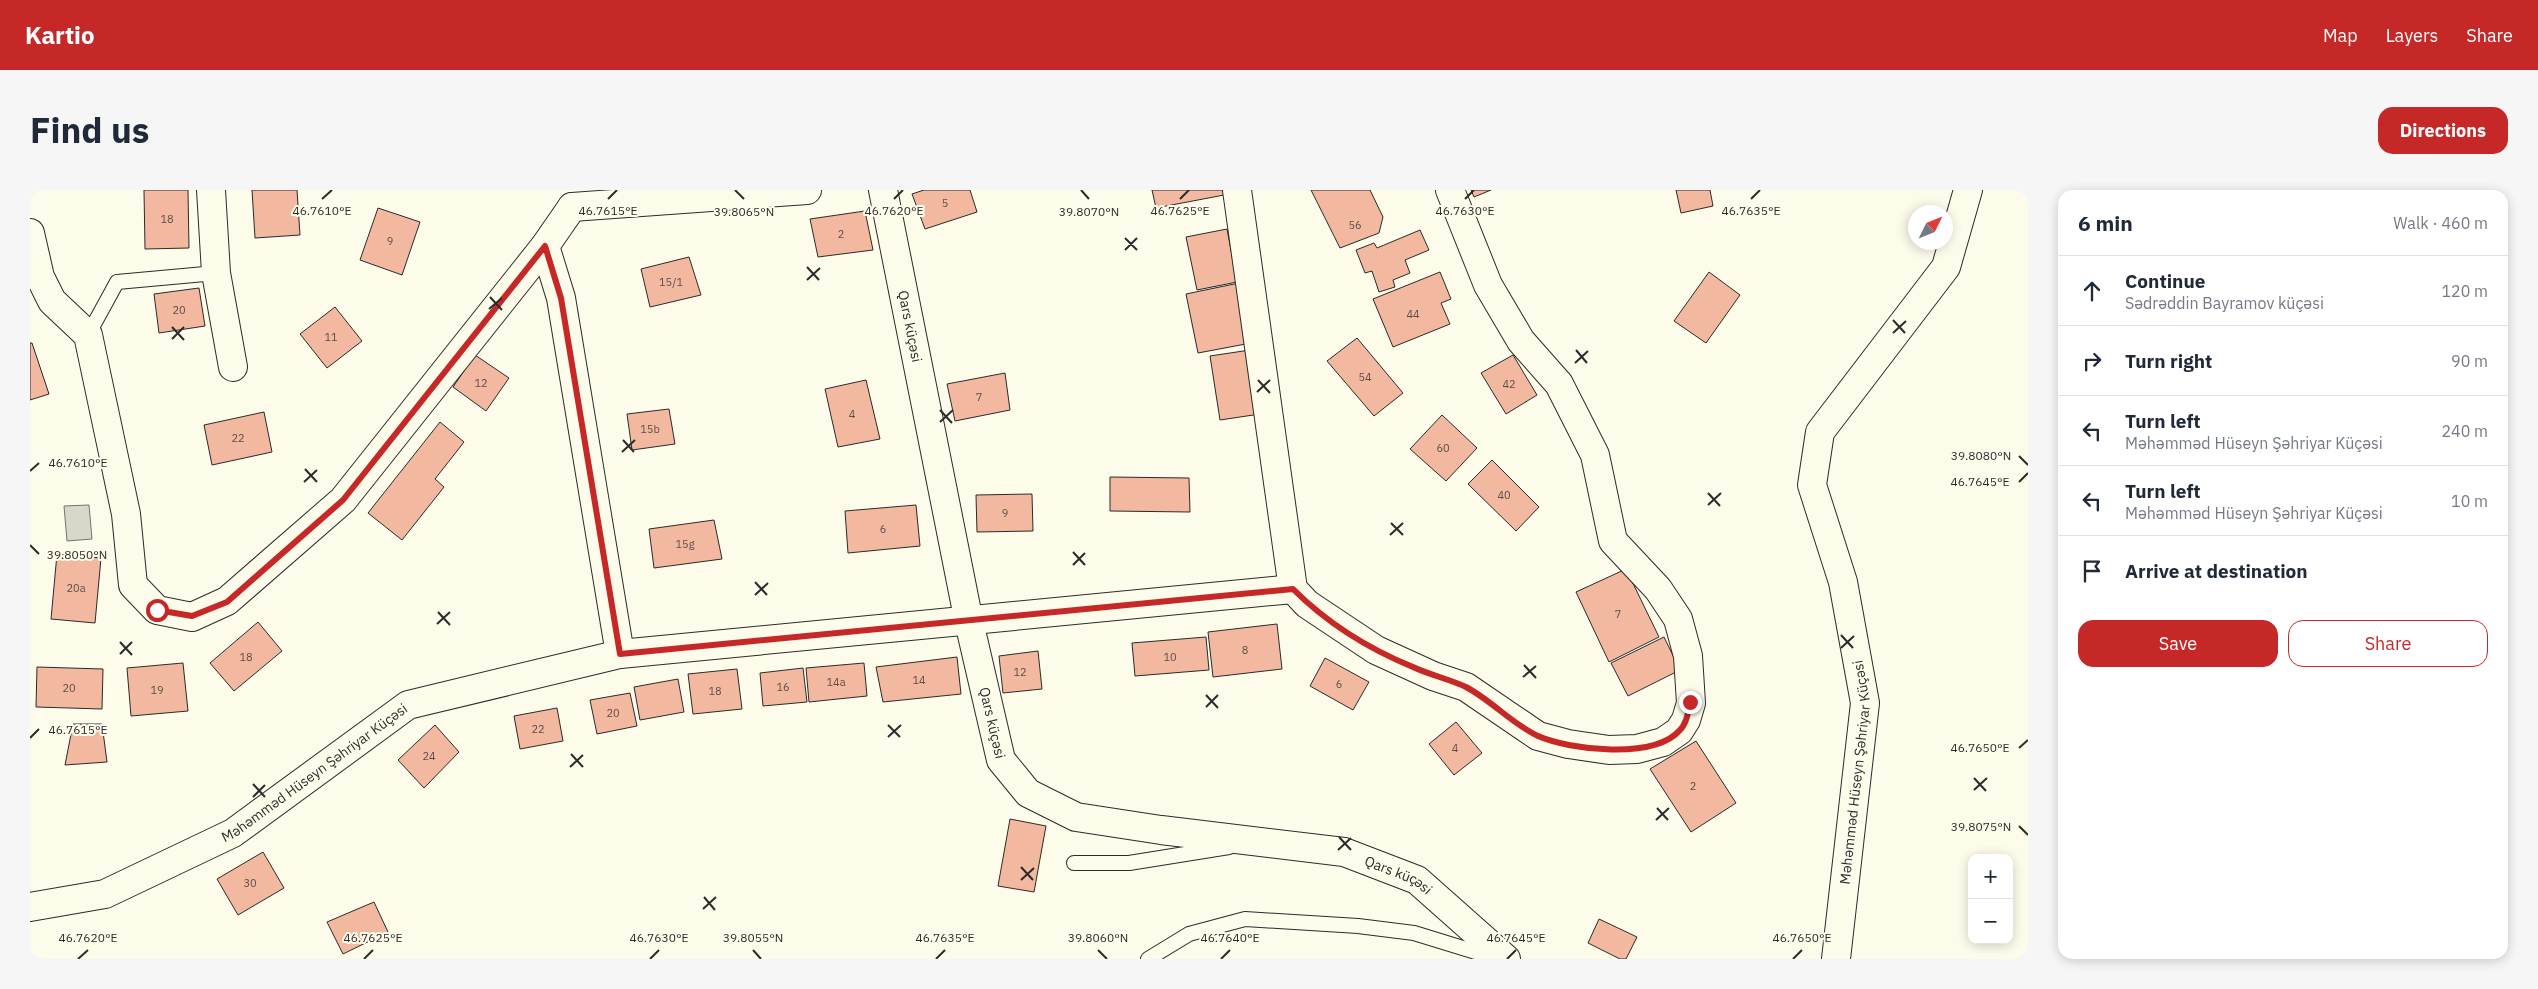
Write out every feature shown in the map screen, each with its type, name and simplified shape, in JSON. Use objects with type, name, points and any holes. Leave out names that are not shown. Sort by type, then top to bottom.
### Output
[{"type":"street","points":[[211,190],[216,273],[233,367]]},
{"type":"street","points":[[30,233],[40,277],[52,301],[88,335],[126,514],[133,584],[157,610],[192,616],[227,602],[343,500],[545,246],[570,198],[807,190]]},
{"type":"street","name":"Qars küçəsi","points":[[883,190],[968,622],[1000,760],[1028,793],[1076,817],[1161,830],[1344,852],[1417,880],[1506,959]]},
{"type":"street","points":[[1237,190],[1293,589],[1308,604],[1376,650],[1433,676],[1466,687],[1538,736],[1568,744],[1609,750],[1637,748],[1663,742],[1679,731],[1686,720],[1690,702],[1688,656],[1678,619],[1658,589],[1613,540],[1595,455],[1559,384],[1521,341],[1488,286],[1450,190]]},
{"type":"street","name":"Məhəmməd Hüseyn Şəhriyar Küçəsi","points":[[1836,959],[1865,703],[1843,582],[1812,485],[1820,432],[1946,267],[1968,190]]},
{"type":"street","points":[[545,246],[561,298],[620,654]]},
{"type":"street","name":"Məhəmməd Hüseyn Şəhriyar Küçəsi","points":[[30,907],[106,894],[233,833],[408,705],[620,654],[968,622],[1293,589]]},
{"type":"lane","points":[[88,335],[117,282],[216,273]]},
{"type":"lane","points":[[1074,863],[1129,863],[1259,842]]},
{"type":"lane","points":[[1148,959],[1189,934],[1245,918],[1358,926],[1414,933],[1498,959]]},
{"type":"shaded area","points":[[89,505],[92,539],[67,541],[64,506]]},
{"type":"building","points":[[144,190],[188,190],[189,248],[145,249]]},
{"type":"building","points":[[252,190],[297,190],[300,235],[255,238]]},
{"type":"building","points":[[924,190],[970,190],[977,212],[925,229],[912,194]]},
{"type":"building","points":[[1152,190],[1223,190],[1224,195],[1156,208]]},
{"type":"building","points":[[1311,190],[1370,190],[1383,217],[1379,233],[1340,248]]},
{"type":"building","points":[[1471,190],[1491,190],[1474,197]]},
{"type":"building","points":[[1676,190],[1710,190],[1713,206],[1681,213]]},
{"type":"building","points":[[378,208],[420,222],[402,275],[360,260]]},
{"type":"building","points":[[865,211],[873,250],[818,257],[810,219]]},
{"type":"building","points":[[1227,229],[1237,282],[1197,290],[1186,237]]},
{"type":"building","points":[[1420,230],[1429,250],[1405,260],[1410,273],[1393,280],[1395,287],[1379,292],[1372,271],[1365,273],[1356,250],[1374,243],[1377,248]]},
{"type":"building","points":[[689,257],[701,295],[650,307],[641,269]]},
{"type":"building","points":[[1440,272],[1451,299],[1441,303],[1450,324],[1393,347],[1373,299]]},
{"type":"building","points":[[1709,272],[1740,295],[1706,343],[1674,321]]},
{"type":"building","points":[[1239,283],[1251,343],[1198,353],[1186,294]]},
{"type":"building","points":[[199,288],[205,326],[159,333],[154,294]]},
{"type":"building","points":[[335,307],[362,341],[327,368],[300,334]]},
{"type":"building","points":[[1357,338],[1403,393],[1374,416],[1327,361]]},
{"type":"building","points":[[30,343],[32,343],[49,394],[30,400]]},
{"type":"building","points":[[1250,350],[1260,414],[1220,420],[1210,356]]},
{"type":"building","points":[[475,355],[509,378],[486,411],[453,387]]},
{"type":"building","points":[[1513,355],[1537,395],[1506,414],[1481,373]]},
{"type":"building","points":[[1005,373],[1010,410],[955,421],[947,384]]},
{"type":"building","points":[[866,380],[880,439],[838,447],[825,389]]},
{"type":"building","points":[[669,409],[675,444],[632,450],[627,414]]},
{"type":"building","points":[[264,412],[272,452],[212,465],[204,425]]},
{"type":"building","points":[[1442,415],[1477,448],[1446,481],[1410,449]]},
{"type":"building","points":[[440,422],[464,442],[435,479],[444,487],[402,540],[368,513]]},
{"type":"building","points":[[1492,460],[1539,507],[1516,531],[1468,484]]},
{"type":"building","points":[[1110,477],[1189,478],[1190,512],[1110,511]]},
{"type":"building","points":[[1032,494],[1033,531],[977,532],[976,495]]},
{"type":"building","points":[[916,505],[920,546],[848,553],[845,511]]},
{"type":"building","points":[[714,520],[722,559],[654,568],[649,529]]},
{"type":"building","points":[[57,554],[101,558],[95,623],[51,619]]},
{"type":"building","points":[[1626,569],[1659,637],[1609,662],[1576,592]]},
{"type":"building","points":[[258,622],[282,651],[234,691],[210,663]]},
{"type":"building","points":[[1277,624],[1282,669],[1213,677],[1208,632]]},
{"type":"building","points":[[1206,637],[1209,670],[1135,676],[1132,643]]},
{"type":"building","points":[[1664,637],[1680,670],[1628,696],[1611,663]]},
{"type":"building","points":[[1038,651],[1042,689],[1003,693],[999,656]]},
{"type":"building","points":[[957,657],[961,694],[883,702],[876,667]]},
{"type":"building","points":[[1325,658],[1369,682],[1353,710],[1310,686]]},
{"type":"building","points":[[183,663],[188,711],[131,716],[127,668]]},
{"type":"building","points":[[864,663],[867,696],[809,702],[806,668]]},
{"type":"building","points":[[37,667],[103,669],[102,709],[36,707]]},
{"type":"building","points":[[803,668],[807,702],[763,706],[760,673]]},
{"type":"building","points":[[737,669],[742,709],[693,714],[688,674]]},
{"type":"building","points":[[678,679],[684,712],[640,720],[634,687]]},
{"type":"building","points":[[630,693],[637,726],[597,734],[590,700]]},
{"type":"building","points":[[557,708],[563,741],[520,749],[514,716]]},
{"type":"building","points":[[1456,722],[1482,753],[1454,775],[1429,744]]},
{"type":"building","points":[[73,724],[102,724],[107,762],[65,765]]},
{"type":"building","points":[[435,725],[459,752],[424,788],[398,760]]},
{"type":"building","points":[[1696,741],[1736,803],[1691,832],[1650,769]]},
{"type":"building","points":[[1010,819],[1046,826],[1034,892],[998,886]]},
{"type":"building","points":[[263,852],[284,888],[238,915],[217,879]]},
{"type":"building","points":[[374,902],[388,932],[343,954],[327,922]]},
{"type":"building","points":[[1599,919],[1637,937],[1626,959],[1620,959],[1588,943]]},
{"type":"route","points":[[157,610],[192,616],[227,602],[343,500],[545,246],[561,298],[620,654],[968,622],[1293,589],[1308,604],[1376,650],[1411,667],[1466,687],[1538,736],[1568,744],[1609,750],[1637,748],[1663,742],[1679,731],[1686,720],[1690,702]]}]
